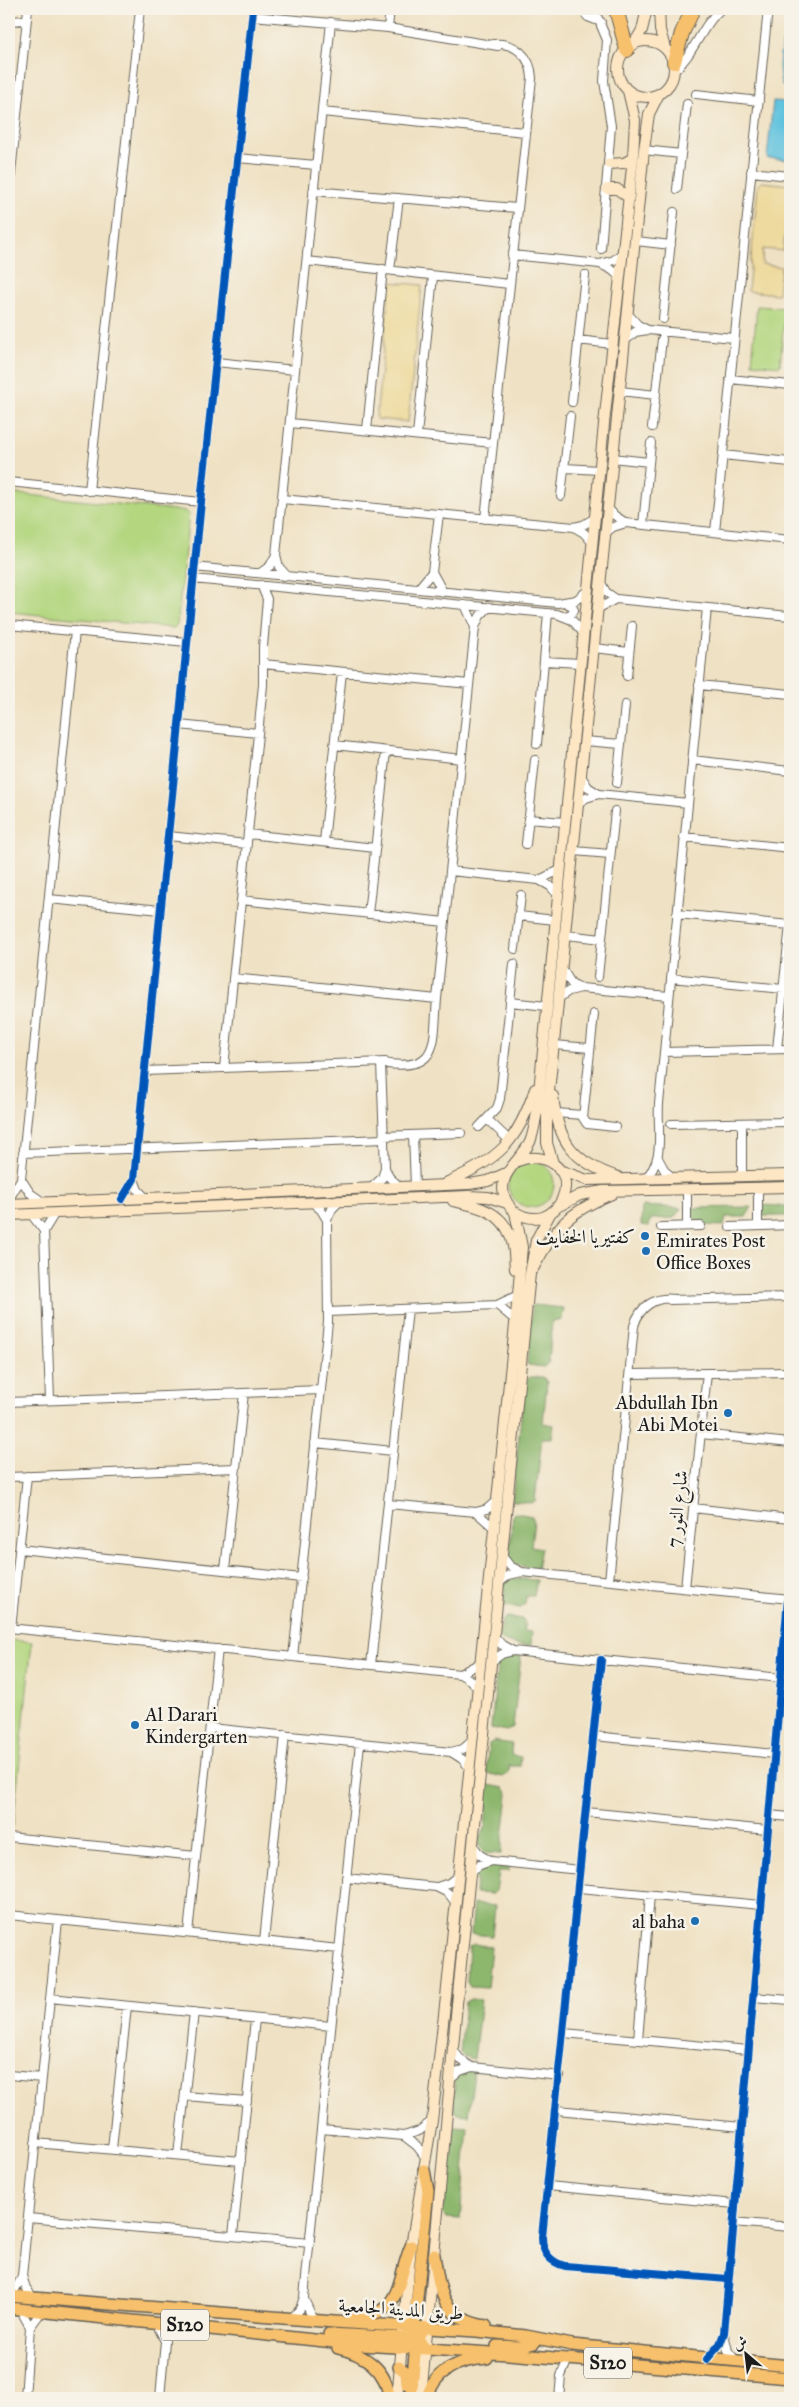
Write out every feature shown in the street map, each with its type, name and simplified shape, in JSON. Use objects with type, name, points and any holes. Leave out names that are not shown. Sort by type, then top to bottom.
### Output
[{"type":"highway","points":[[616,9],[630,47]]},
{"type":"highway","points":[[674,66],[682,32],[693,9]]},
{"type":"main road","points":[[9,1204],[479,1183],[506,1173],[518,1161],[533,1133],[632,158],[635,120],[628,91],[619,76],[619,66],[642,30],[647,9]]},
{"type":"main road","points":[[628,91],[643,97],[658,94],[670,85],[674,66],[665,48],[660,30],[659,9]]},
{"type":"main road","points":[[630,47],[650,42],[665,48]]},
{"type":"main road","points":[[397,2398],[399,2368],[414,2336],[434,2255],[530,1274],[536,1240],[562,1200],[565,1185],[556,1167],[546,1133],[644,150],[649,114],[658,94]]},
{"type":"main road","points":[[609,164],[624,163],[632,158]]},
{"type":"main road","points":[[607,189],[617,189],[628,197]]},
{"type":"main road","points":[[604,424],[608,423],[611,426],[610,450],[612,458]]},
{"type":"main road","points":[[580,663],[584,675],[583,697],[589,697]]},
{"type":"main road","points":[[442,1186],[484,1164],[510,1141],[523,1122],[539,1076]]},
{"type":"main road","points":[[552,1077],[555,1113],[561,1135],[577,1156],[596,1169],[626,1179]]},
{"type":"main road","points":[[518,1161],[536,1157],[587,1180],[790,1176]]},
{"type":"main road","points":[[506,1173],[503,1183],[507,1203],[515,1212],[532,1218],[554,1210],[591,1192],[758,1188],[788,1185]]},
{"type":"main road","points":[[530,1274],[546,1245],[562,1224],[584,1207],[619,1191]]},
{"type":"main road","points":[[168,1208],[178,1204],[194,1202],[196,1196]]},
{"type":"main road","points":[[9,1215],[478,1196],[507,1203]]},
{"type":"main road","points":[[437,1197],[477,1205],[487,1209],[500,1219],[512,1242],[515,1268],[519,1280]]},
{"type":"main road","points":[[334,2322],[378,2313],[393,2301],[401,2285],[411,2246],[426,2158],[432,2121],[456,1907],[498,1472],[518,1295],[522,1247],[515,1212]]},
{"type":"main road","points":[[498,1472],[502,1471],[504,1473],[504,1493],[507,1505]]},
{"type":"main road","points":[[456,1907],[459,1922],[457,1952],[462,1957]]},
{"type":"main road","points":[[411,2398],[414,2336],[428,2191],[424,2170]]},
{"type":"main road","points":[[411,2246],[414,2336],[421,2398]]},
{"type":"main road","points":[[434,2255],[438,2286],[450,2309],[470,2322],[508,2330],[530,2340]]},
{"type":"main road","name":"طريق المدينة الجامعية","points":[[9,2296],[334,2322],[414,2336],[549,2341],[736,2362],[789,2365]]},
{"type":"main road","name":"S120","points":[[14,2308],[290,2336]]},
{"type":"main road","points":[[290,2336],[313,2333],[414,2336]]},
{"type":"main road","points":[[290,2336],[302,2342],[339,2348],[362,2356],[380,2372],[389,2398]]},
{"type":"main road","name":"طريق المدينة الجامعية","points":[[414,2336],[449,2350],[790,2378]]},
{"type":"main road","points":[[449,2350],[448,2346],[452,2343],[519,2347],[530,2340]]},
{"type":"main road","points":[[427,2398],[433,2383],[439,2375],[456,2363],[508,2354]]},
{"type":"main road","points":[[399,2368],[406,2372],[407,2376],[406,2398]]},
{"type":"street","points":[[9,192],[12,117],[28,9]]},
{"type":"street","points":[[90,491],[140,9]]},
{"type":"street","points":[[388,28],[390,9]]},
{"type":"street","points":[[581,9],[588,16],[601,22]]},
{"type":"street","points":[[594,9],[601,22],[607,46],[604,76],[611,121],[601,249]]},
{"type":"street","points":[[674,66],[691,53],[710,20],[721,9]]},
{"type":"street","points":[[715,532],[768,9]]},
{"type":"street","points":[[122,1199],[130,1190],[134,1179],[194,567],[252,12],[509,45],[523,54],[530,67],[531,86],[485,519]]},
{"type":"street","points":[[9,21],[26,20]]},
{"type":"street","points":[[287,576],[279,567],[276,554],[331,22]]},
{"type":"street","points":[[696,94],[758,101]]},
{"type":"street","points":[[677,189],[687,104]]},
{"type":"street","points":[[322,112],[525,132]]},
{"type":"street","points":[[644,150],[681,154]]},
{"type":"street","points":[[238,158],[316,165]]},
{"type":"street","points":[[751,172],[790,176]]},
{"type":"street","points":[[313,191],[517,208]]},
{"type":"street","points":[[367,430],[387,270],[399,198]]},
{"type":"street","points":[[664,319],[674,212]]},
{"type":"street","points":[[636,241],[671,245]]},
{"type":"street","points":[[600,264],[614,260],[622,253]]},
{"type":"street","points":[[512,255],[600,264],[612,270],[620,277]]},
{"type":"street","points":[[307,261],[510,284]]},
{"type":"street","points":[[572,402],[585,275]]},
{"type":"street","points":[[417,435],[433,276]]},
{"type":"street","points":[[628,314],[638,325],[648,330]]},
{"type":"street","points":[[626,340],[635,332],[648,330],[734,338]]},
{"type":"street","points":[[652,427],[662,339]]},
{"type":"street","points":[[578,340],[612,344]]},
{"type":"street","points":[[216,362],[295,370]]},
{"type":"street","points":[[730,379],[790,385]]},
{"type":"street","points":[[620,391],[656,394]]},
{"type":"street","points":[[562,496],[570,416]]},
{"type":"street","points":[[290,423],[493,443]]},
{"type":"street","points":[[642,525],[652,443]]},
{"type":"street","points":[[722,455],[790,462]]},
{"type":"street","points":[[612,458],[649,462]]},
{"type":"street","points":[[565,468],[599,470]]},
{"type":"street","points":[[9,482],[201,502]]},
{"type":"street","points":[[282,499],[574,527],[583,525],[595,518]]},
{"type":"street","points":[[608,508],[617,518],[626,523]]},
{"type":"street","points":[[418,589],[432,572],[439,514]]},
{"type":"street","points":[[605,533],[617,525],[626,523],[790,540]]},
{"type":"street","points":[[574,527],[592,542]]},
{"type":"street","points":[[260,574],[270,566],[276,554]]},
{"type":"street","points":[[194,567],[572,606],[574,610],[571,614],[565,616]]},
{"type":"street","points":[[432,572],[443,592]]},
{"type":"street","points":[[193,579],[548,613],[565,616],[577,624],[584,634]]},
{"type":"street","points":[[600,581],[606,592],[616,599],[790,616]]},
{"type":"street","points":[[224,1068],[258,732],[267,599],[261,585]]},
{"type":"street","points":[[267,599],[277,586]]},
{"type":"street","points":[[566,604],[576,600],[588,590]]},
{"type":"street","points":[[597,609],[616,599]]},
{"type":"street","points":[[465,605],[475,627]]},
{"type":"street","points":[[145,1071],[381,1063],[406,1064],[424,1059],[434,1045],[475,627],[480,616],[489,607]]},
{"type":"street","points":[[644,1179],[652,1172],[658,1157],[658,1116],[707,608]]},
{"type":"street","points":[[537,744],[548,613]]},
{"type":"street","points":[[9,624],[187,642]]},
{"type":"street","points":[[628,676],[632,626]]},
{"type":"street","points":[[9,1199],[21,1179],[75,631]]},
{"type":"street","points":[[594,648],[630,652]]},
{"type":"street","points":[[544,661],[580,663]]},
{"type":"street","points":[[263,664],[469,684]]},
{"type":"street","points":[[324,842],[342,672]]},
{"type":"street","points":[[699,684],[790,694]]},
{"type":"street","points":[[617,783],[625,704]]},
{"type":"street","points":[[179,725],[258,732]]},
{"type":"street","points":[[584,741],[621,744]]},
{"type":"street","points":[[334,745],[462,759]]},
{"type":"street","points":[[368,914],[386,751]]},
{"type":"street","points":[[526,844],[535,760]]},
{"type":"street","points":[[692,760],[790,771]]},
{"type":"street","points":[[581,776],[588,787],[599,794]]},
{"type":"street","points":[[578,803],[590,796],[599,794],[688,802]]},
{"type":"street","points":[[598,977],[614,811]]},
{"type":"street","points":[[528,819],[564,822]]},
{"type":"street","points":[[248,834],[375,848]]},
{"type":"street","points":[[168,836],[247,844]]},
{"type":"street","points":[[684,837],[790,848]]},
{"type":"street","points":[[574,851],[610,854]]},
{"type":"street","points":[[539,880],[560,870]]},
{"type":"street","points":[[450,871],[539,880],[550,886],[558,895]]},
{"type":"street","points":[[515,949],[521,895]]},
{"type":"street","points":[[49,899],[161,910]]},
{"type":"street","points":[[241,900],[445,922]]},
{"type":"street","points":[[677,914],[790,925],[777,1049]]},
{"type":"street","points":[[519,916],[555,920]]},
{"type":"street","points":[[566,935],[602,939]]},
{"type":"street","points":[[479,1127],[497,1108],[500,1099],[514,964]]},
{"type":"street","points":[[562,969],[567,979],[581,988]]},
{"type":"street","points":[[233,978],[437,1000]]},
{"type":"street","points":[[671,978],[783,989]]},
{"type":"street","points":[[559,998],[568,991],[581,988],[669,996]]},
{"type":"street","points":[[510,1002],[546,1006]]},
{"type":"street","points":[[594,1014],[583,1115],[587,1124],[615,1127]]},
{"type":"street","points":[[554,1045],[590,1048]]},
{"type":"street","points":[[664,1052],[790,1049]]},
{"type":"street","points":[[369,1188],[382,1178],[385,1168],[381,1063]]},
{"type":"street","points":[[555,1113],[583,1115]]},
{"type":"street","points":[[487,1119],[510,1141]]},
{"type":"street","points":[[670,1124],[790,1122]]},
{"type":"street","points":[[742,1123],[742,1177]]},
{"type":"street","points":[[23,1153],[461,1133]]},
{"type":"street","points":[[413,1135],[415,1186]]},
{"type":"street","points":[[658,1157],[665,1171],[673,1178]]},
{"type":"street","points":[[385,1168],[389,1177],[400,1187]]},
{"type":"street","points":[[21,1179],[30,1193],[44,1202]]},
{"type":"street","points":[[134,1179],[138,1190],[146,1198]]},
{"type":"street","points":[[758,1188],[758,1226]]},
{"type":"street","points":[[687,1189],[687,1226]]},
{"type":"street","points":[[293,1657],[328,1312],[327,1220],[332,1209],[340,1201]]},
{"type":"street","points":[[312,1202],[321,1210],[327,1220]]},
{"type":"street","points":[[50,1400],[44,1231],[55,1213]]},
{"type":"street","points":[[31,1214],[44,1231]]},
{"type":"street","points":[[730,1227],[790,1225]]},
{"type":"street","points":[[661,1227],[701,1226]]},
{"type":"street","points":[[328,1312],[497,1305],[518,1295]]},
{"type":"street","points":[[609,1581],[636,1320],[648,1304],[660,1299],[790,1297]]},
{"type":"street","points":[[497,1305],[515,1320]]},
{"type":"street","points":[[371,1665],[408,1309]]},
{"type":"street","points":[[630,1374],[790,1372]]},
{"type":"street","name":"شارع النور 7","points":[[685,1588],[707,1373]]},
{"type":"street","points":[[9,1402],[321,1390]]},
{"type":"street","points":[[225,1570],[244,1393]]},
{"type":"street","points":[[700,1434],[790,1444]]},
{"type":"street","points":[[315,1443],[393,1451]]},
{"type":"street","points":[[9,1477],[236,1468]]},
{"type":"street","points":[[26,1476],[10,1628],[460,1674],[478,1688]]},
{"type":"street","points":[[388,1504],[476,1512],[496,1502]]},
{"type":"street","points":[[693,1508],[790,1518]]},
{"type":"street","points":[[476,1512],[493,1527]]},
{"type":"street","points":[[19,1549],[302,1578]]},
{"type":"street","points":[[502,1556],[510,1566],[522,1572]]},
{"type":"street","points":[[499,1583],[509,1575],[522,1572],[789,1599],[760,1905],[724,2333],[728,2351],[736,2362]]},
{"type":"street","points":[[494,1636],[502,1645],[514,1651]]},
{"type":"street","points":[[188,1933],[218,1649]]},
{"type":"street","points":[[492,1661],[502,1654],[514,1651],[781,1678]]},
{"type":"street","points":[[601,1660],[557,2110],[542,2242],[547,2254],[559,2265],[728,2279]]},
{"type":"street","points":[[460,1674],[480,1663]]},
{"type":"street","points":[[210,1728],[451,1752],[463,1749],[472,1741]]},
{"type":"street","points":[[264,1941],[285,1736]]},
{"type":"street","points":[[594,1736],[774,1754]]},
{"type":"street","points":[[291,2319],[300,2309],[304,2297],[360,1743]]},
{"type":"street","points":[[451,1752],[462,1759],[470,1768]]},
{"type":"street","points":[[586,1812],[767,1830]]},
{"type":"street","points":[[769,1815],[790,1817]]},
{"type":"street","points":[[9,1837],[196,1856]]},
{"type":"street","points":[[473,1845],[480,1855],[491,1861],[580,1870]]},
{"type":"street","points":[[470,1872],[480,1865],[491,1861]]},
{"type":"street","points":[[346,1878],[436,1887],[449,1884],[459,1875]]},
{"type":"street","points":[[436,1887],[448,1893],[456,1907]]},
{"type":"street","points":[[578,1888],[760,1905]]},
{"type":"street","points":[[638,2040],[650,1894]]},
{"type":"street","points":[[9,1915],[339,1949]]},
{"type":"street","points":[[9,2296],[17,2287],[22,2276],[58,1920]]},
{"type":"street","points":[[753,1996],[790,2000]]},
{"type":"street","points":[[50,1998],[331,2026]]},
{"type":"street","points":[[112,2150],[127,2006]]},
{"type":"street","points":[[178,2155],[194,2012]]},
{"type":"street","points":[[233,2236],[255,2019]]},
{"type":"street","points":[[564,2033],[748,2050]]},
{"type":"street","points":[[453,2050],[461,2060],[472,2067]]},
{"type":"street","points":[[451,2079],[460,2071],[472,2067],[560,2076]]},
{"type":"street","points":[[9,2075],[42,2078]]},
{"type":"street","points":[[185,2096],[247,2101]]},
{"type":"street","points":[[557,2110],[742,2127]]},
{"type":"street","points":[[321,2129],[404,2136],[420,2131],[432,2121]]},
{"type":"street","points":[[404,2136],[417,2146],[426,2158]]},
{"type":"street","points":[[35,2143],[241,2161]]},
{"type":"street","points":[[548,2186],[735,2204]]},
{"type":"street","points":[[28,2218],[310,2242]]},
{"type":"street","points":[[733,2222],[790,2227]]},
{"type":"street","points":[[22,2276],[26,2288],[33,2298]]},
{"type":"street","points":[[304,2297],[307,2310],[314,2321]]},
{"type":"street","points":[[14,2308],[30,2328]]},
{"type":"street","points":[[26,2398],[30,2328],[42,2311]]},
{"type":"street","points":[[156,2322],[165,2340],[160,2398]]},
{"type":"street","points":[[707,2359],[716,2350],[724,2333]]},
{"type":"street","points":[[554,2358],[561,2376]]},
{"type":"street","points":[[559,2398],[561,2376],[568,2359]]},
{"type":"green space","points":[[757,306],[785,308],[780,366],[752,363]]},
{"type":"green space","points":[[9,493],[185,511],[189,514],[177,625],[174,628],[9,612]]},
{"type":"green space","points":[[536,1161],[548,1167],[553,1175],[553,1193],[548,1201],[540,1206],[526,1207],[514,1201],[509,1193],[508,1179],[514,1167],[522,1162]]},
{"type":"green space","points":[[758,1205],[790,1206],[790,1216],[761,1216]]},
{"type":"green space","points":[[642,1206],[681,1208],[674,1218],[651,1219],[649,1226],[641,1225]]},
{"type":"green space","points":[[752,1207],[746,1217],[726,1217],[724,1226],[699,1225],[685,1208]]},
{"type":"green space","points":[[534,1305],[564,1308],[562,1319],[552,1321],[549,1362],[544,1367],[528,1365],[527,1363],[532,1311],[530,1307]]},
{"type":"green space","points":[[530,1377],[543,1377],[547,1382],[543,1423],[554,1425],[552,1438],[542,1438],[535,1501],[531,1503],[514,1501],[512,1499],[525,1382]]},
{"type":"green space","points":[[513,1514],[532,1516],[534,1521],[531,1546],[541,1548],[537,1569],[516,1565],[509,1558]]},
{"type":"green space","points":[[513,1578],[537,1580],[534,1596],[526,1596],[525,1604],[521,1608],[505,1606],[503,1603],[505,1590],[502,1587],[506,1581]]},
{"type":"green space","points":[[507,1617],[523,1619],[525,1623],[523,1631],[532,1632],[531,1646],[511,1644],[500,1637],[497,1632],[501,1630],[502,1621]]},
{"type":"green space","points":[[9,1640],[32,1642],[13,1826],[9,1826]]},
{"type":"green space","points":[[505,1655],[521,1656],[513,1727],[507,1731],[491,1728],[497,1670],[495,1665],[498,1659]]},
{"type":"green space","points":[[494,1741],[512,1744],[511,1755],[521,1757],[520,1766],[509,1766],[509,1772],[503,1777],[486,1773],[489,1744]]},
{"type":"green space","points":[[489,1785],[504,1788],[508,1794],[501,1854],[485,1853],[477,1843],[485,1827],[487,1806],[485,1787]]},
{"type":"green space","points":[[485,1865],[509,1867],[509,1871],[499,1871],[496,1891],[492,1894],[475,1893],[476,1879],[473,1877],[473,1873]]},
{"type":"green space","points":[[474,1904],[495,1906],[492,1936],[471,1934]]},
{"type":"green space","points":[[474,1944],[491,1947],[487,1988],[470,1987],[467,1982],[469,1947]]},
{"type":"green space","points":[[470,1999],[481,2000],[474,2059],[465,2057],[460,2053],[465,2002]]},
{"type":"green space","points":[[468,2069],[474,2071],[469,2115],[457,2114],[453,2110],[455,2085],[453,2080]]},
{"type":"green space","points":[[455,2126],[468,2127],[460,2219],[446,2218],[443,2214],[451,2130]]},
{"type":"sand","points":[[762,182],[790,185],[783,251],[763,249],[762,264],[781,267],[778,294],[748,291],[758,185]]},
{"type":"sand","points":[[390,282],[422,285],[408,422],[376,419]]},
{"type":"water","points":[[790,33],[790,89],[782,85],[779,65],[783,42]]},
{"type":"water","points":[[773,101],[790,102],[790,160],[767,158]]},
{"type":"cycle path","points":[[122,1199],[134,1179],[201,502],[253,9]]},
{"type":"cycle path","points":[[707,2359],[720,2344],[724,2333],[788,1599]]},
{"type":"cycle path","points":[[601,1660],[542,2237],[543,2247],[551,2259],[565,2266],[728,2279]]},
{"type":"place","name":"كفتيريا الخفايف","points":[[645,1236]]},
{"type":"place","name":"Emirates Post Office Boxes","points":[[646,1251]]},
{"type":"place","name":"Abdullah Ibn Abi Motei","points":[[728,1413]]},
{"type":"place","name":"Al Darari Kindergarten","points":[[135,1725]]},
{"type":"place","name":"al baha","points":[[695,1921]]}]
